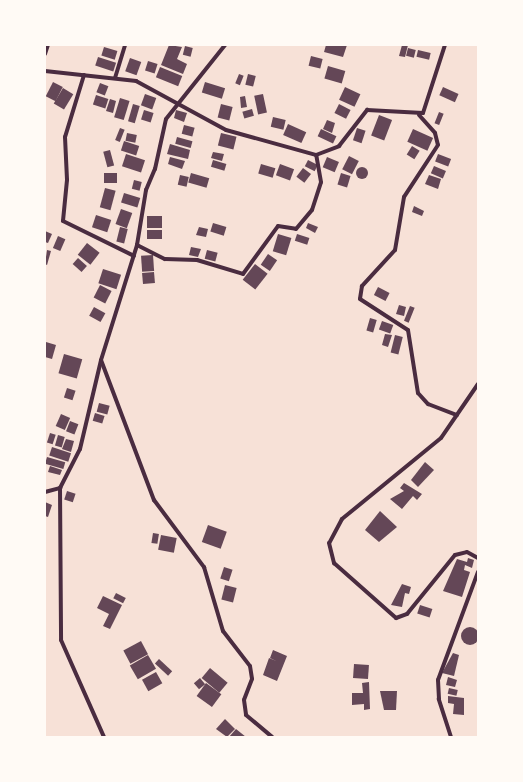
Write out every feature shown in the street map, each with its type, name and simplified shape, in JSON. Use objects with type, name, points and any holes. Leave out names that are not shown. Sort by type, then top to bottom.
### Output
[{"type":"street","points":[[45,54],[48,45]]},
{"type":"street","points":[[115,78],[125,45]]},
{"type":"street","points":[[104,737],[61,640],[60,488],[80,449],[101,360],[137,245],[146,190],[155,169],[163,129],[178,105],[225,45]]},
{"type":"street","points":[[419,115],[426,108],[445,45]]},
{"type":"street","points":[[45,71],[136,81],[237,134],[315,155],[339,146],[367,110],[419,115],[435,133],[438,145],[404,197],[395,250],[362,286],[360,299],[408,330],[418,393],[428,404],[457,415]]},
{"type":"street","points":[[84,75],[65,137],[67,180],[63,221],[134,256]]},
{"type":"street","points":[[137,245],[165,259],[197,260],[243,274],[278,226],[296,230],[312,210],[321,182],[315,155]]},
{"type":"street","points":[[101,360],[153,500],[204,567],[223,631],[250,666],[252,679],[244,700],[246,715],[272,737]]},
{"type":"street","points":[[478,384],[431,448],[342,519],[334,529],[330,554],[334,563],[396,618],[407,614],[455,555],[467,552],[478,558]]},
{"type":"street","points":[[45,492],[60,488]]},
{"type":"street","points":[[451,737],[439,699],[438,680],[478,572]]},
{"type":"building","points":[[169,45],[182,47],[177,59],[187,64],[183,74],[161,65]]},
{"type":"building","points":[[326,45],[347,45],[343,57],[324,52]]},
{"type":"building","points":[[402,45],[408,45],[405,57],[399,56]]},
{"type":"building","points":[[185,46],[193,48],[191,57],[183,55]]},
{"type":"building","points":[[104,47],[117,51],[115,60],[101,56]]},
{"type":"building","points":[[408,48],[416,50],[414,58],[406,56]]},
{"type":"building","points":[[418,50],[431,53],[429,60],[416,57]]},
{"type":"building","points":[[311,56],[323,59],[320,69],[309,66]]},
{"type":"building","points":[[98,57],[116,63],[113,71],[95,66]]},
{"type":"building","points":[[130,58],[141,62],[136,75],[125,71]]},
{"type":"building","points":[[148,61],[158,64],[155,73],[145,71]]},
{"type":"building","points":[[328,66],[345,71],[342,83],[324,78]]},
{"type":"building","points":[[160,67],[182,76],[178,86],[156,77]]},
{"type":"building","points":[[239,74],[244,76],[240,85],[235,83]]},
{"type":"building","points":[[248,74],[256,76],[253,87],[245,85]]},
{"type":"building","points":[[53,82],[63,87],[56,101],[46,96]]},
{"type":"building","points":[[205,82],[225,88],[222,99],[202,93]]},
{"type":"building","points":[[100,83],[108,86],[105,96],[96,92]]},
{"type":"building","points":[[345,87],[360,94],[354,107],[339,100]]},
{"type":"building","points":[[443,87],[459,94],[455,102],[439,95]]},
{"type":"building","points":[[63,88],[73,94],[64,110],[54,103]]},
{"type":"building","points":[[145,94],[156,98],[152,109],[141,105]]},
{"type":"building","points":[[263,94],[267,113],[258,114],[254,96]]},
{"type":"building","points":[[96,95],[108,99],[105,109],[93,105]]},
{"type":"building","points":[[245,96],[247,107],[241,108],[240,97]]},
{"type":"building","points":[[120,98],[130,101],[124,120],[114,117]]},
{"type":"building","points":[[110,99],[116,101],[113,113],[106,111]]},
{"type":"building","points":[[133,104],[140,106],[135,123],[128,121]]},
{"type":"building","points":[[221,104],[233,107],[229,120],[218,118]]},
{"type":"building","points":[[339,104],[351,110],[346,119],[334,113]]},
{"type":"building","points":[[252,109],[254,116],[244,118],[242,112]]},
{"type":"building","points":[[144,110],[154,113],[151,122],[141,120]]},
{"type":"building","points":[[176,110],[187,113],[184,122],[174,118]]},
{"type":"building","points":[[439,112],[444,114],[439,125],[435,123]]},
{"type":"building","points":[[379,115],[392,120],[384,141],[371,136]]},
{"type":"building","points":[[273,117],[286,120],[283,130],[271,127]]},
{"type":"building","points":[[327,120],[335,123],[332,133],[323,129]]},
{"type":"building","points":[[288,124],[306,132],[301,143],[283,135]]},
{"type":"building","points":[[184,125],[195,128],[192,137],[182,134]]},
{"type":"building","points":[[120,128],[125,130],[120,142],[115,140]]},
{"type":"building","points":[[357,128],[366,131],[362,143],[353,140]]},
{"type":"building","points":[[321,129],[336,136],[333,143],[318,136]]},
{"type":"building","points":[[413,129],[433,138],[427,151],[407,142]]},
{"type":"building","points":[[127,133],[137,135],[135,143],[125,141]]},
{"type":"building","points":[[221,133],[237,137],[233,149],[218,146]]},
{"type":"building","points":[[177,137],[192,141],[191,148],[175,144]]},
{"type":"building","points":[[124,141],[139,146],[136,155],[121,151]]},
{"type":"building","points":[[170,144],[190,150],[188,159],[167,154]]},
{"type":"building","points":[[412,146],[420,151],[414,159],[407,154]]},
{"type":"building","points":[[110,150],[114,165],[107,167],[103,152]]},
{"type":"building","points":[[213,152],[224,154],[222,161],[211,158]]},
{"type":"building","points":[[126,154],[145,160],[141,173],[122,166]]},
{"type":"building","points":[[438,154],[451,159],[448,166],[435,161]]},
{"type":"building","points":[[349,156],[359,161],[352,174],[342,169]]},
{"type":"building","points":[[170,157],[185,161],[182,169],[168,164]]},
{"type":"building","points":[[327,157],[339,162],[335,172],[323,167]]},
{"type":"building","points":[[213,160],[226,164],[224,171],[211,167]]},
{"type":"building","points":[[308,160],[318,165],[315,171],[305,166]]},
{"type":"building","points":[[261,164],[275,168],[273,178],[258,174]]},
{"type":"building","points":[[280,164],[294,169],[290,180],[276,175]]},
{"type":"building","points":[[434,166],[446,171],[443,178],[431,173]]},
{"type":"building","points":[[364,167],[367,168],[367,178],[360,179],[357,178],[356,171],[357,168]]},
{"type":"building","points":[[303,168],[311,174],[304,183],[296,177]]},
{"type":"building","points":[[104,173],[117,173],[117,183],[104,183]]},
{"type":"building","points":[[191,173],[209,178],[207,188],[188,183]]},
{"type":"building","points":[[341,173],[351,176],[347,187],[337,184]]},
{"type":"building","points":[[180,175],[189,177],[187,187],[178,185]]},
{"type":"building","points":[[429,175],[441,179],[438,189],[425,184]]},
{"type":"building","points":[[134,180],[142,182],[140,191],[132,189]]},
{"type":"building","points":[[105,188],[116,191],[110,210],[100,207]]},
{"type":"building","points":[[124,193],[140,198],[137,208],[121,203]]},
{"type":"building","points":[[414,206],[424,211],[422,216],[412,212]]},
{"type":"building","points":[[121,209],[132,213],[127,228],[116,224]]},
{"type":"building","points":[[96,215],[111,220],[107,232],[92,227]]},
{"type":"building","points":[[147,216],[162,216],[162,228],[147,228]]},
{"type":"building","points":[[213,223],[226,227],[224,236],[210,232]]},
{"type":"building","points":[[308,223],[318,227],[315,233],[306,228]]},
{"type":"building","points":[[120,227],[128,229],[124,243],[116,242]]},
{"type":"building","points":[[199,227],[208,229],[206,237],[196,235]]},
{"type":"building","points":[[147,230],[162,230],[162,239],[147,239]]},
{"type":"building","points":[[45,231],[52,234],[48,243],[45,242]]},
{"type":"building","points":[[278,234],[291,238],[286,255],[273,251]]},
{"type":"building","points":[[297,234],[309,238],[307,245],[295,241]]},
{"type":"building","points":[[58,236],[65,239],[60,251],[53,248]]},
{"type":"building","points":[[87,243],[100,253],[90,265],[78,255]]},
{"type":"building","points":[[191,247],[201,249],[198,257],[189,255]]},
{"type":"building","points":[[47,250],[51,251],[47,265],[45,264]]},
{"type":"building","points":[[207,250],[218,253],[215,262],[205,259]]},
{"type":"building","points":[[268,254],[277,260],[270,271],[261,265]]},
{"type":"building","points":[[153,255],[154,271],[142,272],[141,256]]},
{"type":"building","points":[[78,258],[87,266],[82,272],[73,264]]},
{"type":"building","points":[[255,264],[268,274],[255,290],[243,280]]},
{"type":"building","points":[[103,269],[121,275],[116,289],[98,283]]},
{"type":"building","points":[[154,272],[155,283],[143,284],[142,273]]},
{"type":"building","points":[[100,285],[112,291],[105,303],[94,297]]},
{"type":"building","points":[[378,287],[390,293],[385,301],[374,295]]},
{"type":"building","points":[[399,305],[406,307],[404,316],[396,314]]},
{"type":"building","points":[[410,306],[415,308],[409,323],[404,321]]},
{"type":"building","points":[[94,307],[105,313],[101,322],[89,316]]},
{"type":"building","points":[[370,318],[377,320],[373,332],[366,330]]},
{"type":"building","points":[[382,321],[393,325],[390,334],[379,329]]},
{"type":"building","points":[[385,334],[392,335],[388,347],[382,345]]},
{"type":"building","points":[[395,335],[403,337],[398,354],[391,352]]},
{"type":"building","points":[[46,342],[56,345],[52,359],[45,357]]},
{"type":"building","points":[[64,354],[82,359],[77,378],[58,373]]},
{"type":"building","points":[[67,388],[76,391],[72,400],[64,398]]},
{"type":"building","points":[[99,403],[110,406],[107,415],[97,412]]},
{"type":"building","points":[[95,413],[105,416],[102,424],[93,421]]},
{"type":"building","points":[[61,414],[70,418],[65,430],[56,426]]},
{"type":"building","points":[[70,421],[78,424],[74,434],[66,431]]},
{"type":"building","points":[[50,433],[56,435],[53,444],[47,443]]},
{"type":"building","points":[[58,435],[65,437],[62,448],[55,446]]},
{"type":"building","points":[[66,439],[74,441],[71,452],[62,449]]},
{"type":"building","points":[[52,447],[71,453],[68,462],[49,456]]},
{"type":"building","points":[[47,457],[65,462],[63,469],[45,464]]},
{"type":"building","points":[[425,462],[434,470],[418,487],[411,480]]},
{"type":"building","points":[[50,466],[62,470],[60,475],[48,472]]},
{"type":"building","points":[[404,483],[422,494],[417,500],[413,496],[402,509],[390,499],[404,491],[400,488]]},
{"type":"building","points":[[67,491],[76,494],[73,502],[64,500]]},
{"type":"building","points":[[45,502],[52,505],[48,517],[45,516]]},
{"type":"building","points":[[380,511],[397,527],[379,542],[365,530]]},
{"type":"building","points":[[208,525],[227,532],[221,549],[202,542]]},
{"type":"building","points":[[153,533],[159,534],[157,544],[151,543]]},
{"type":"building","points":[[161,535],[177,538],[174,553],[158,550]]},
{"type":"building","points":[[468,558],[474,560],[472,568],[465,565],[464,570],[470,572],[462,597],[443,591],[457,559],[467,562]]},
{"type":"building","points":[[224,567],[233,570],[229,581],[220,578]]},
{"type":"building","points":[[402,584],[411,587],[409,594],[405,593],[402,607],[391,605]]},
{"type":"building","points":[[225,585],[237,588],[233,602],[221,600]]},
{"type":"building","points":[[116,593],[126,598],[123,603],[113,598]]},
{"type":"building","points":[[103,596],[122,605],[110,629],[103,626],[109,614],[97,608]]},
{"type":"building","points":[[420,605],[432,609],[430,618],[417,614]]},
{"type":"building","points":[[470,627],[476,630],[479,636],[476,642],[470,645],[464,642],[461,636],[464,630]]},
{"type":"building","points":[[141,641],[148,654],[130,664],[123,650]]},
{"type":"building","points":[[273,650],[287,656],[277,681],[263,675],[269,658],[276,661],[270,658]]},
{"type":"building","points":[[453,653],[459,655],[454,676],[442,673]]},
{"type":"building","points":[[148,655],[156,669],[138,679],[130,666]]},
{"type":"building","points":[[159,659],[172,671],[168,676],[155,663]]},
{"type":"building","points":[[354,664],[369,665],[368,679],[353,678]]},
{"type":"building","points":[[210,668],[228,683],[219,693],[202,678]]},
{"type":"building","points":[[156,672],[162,683],[148,691],[142,680]]},
{"type":"building","points":[[448,677],[457,680],[455,687],[446,685]]},
{"type":"building","points":[[200,678],[205,684],[199,689],[194,683]]},
{"type":"building","points":[[369,682],[370,709],[364,710],[364,704],[352,705],[352,693],[363,693],[362,683]]},
{"type":"building","points":[[206,683],[221,694],[212,707],[197,696]]},
{"type":"building","points":[[449,688],[458,690],[456,696],[448,694]]},
{"type":"building","points":[[380,691],[397,691],[396,710],[384,710]]},
{"type":"building","points":[[448,696],[464,698],[464,715],[453,714],[454,704],[448,703]]},
{"type":"building","points":[[225,719],[235,729],[227,737],[216,729]]},
{"type":"building","points":[[236,729],[246,737],[229,737]]}]
